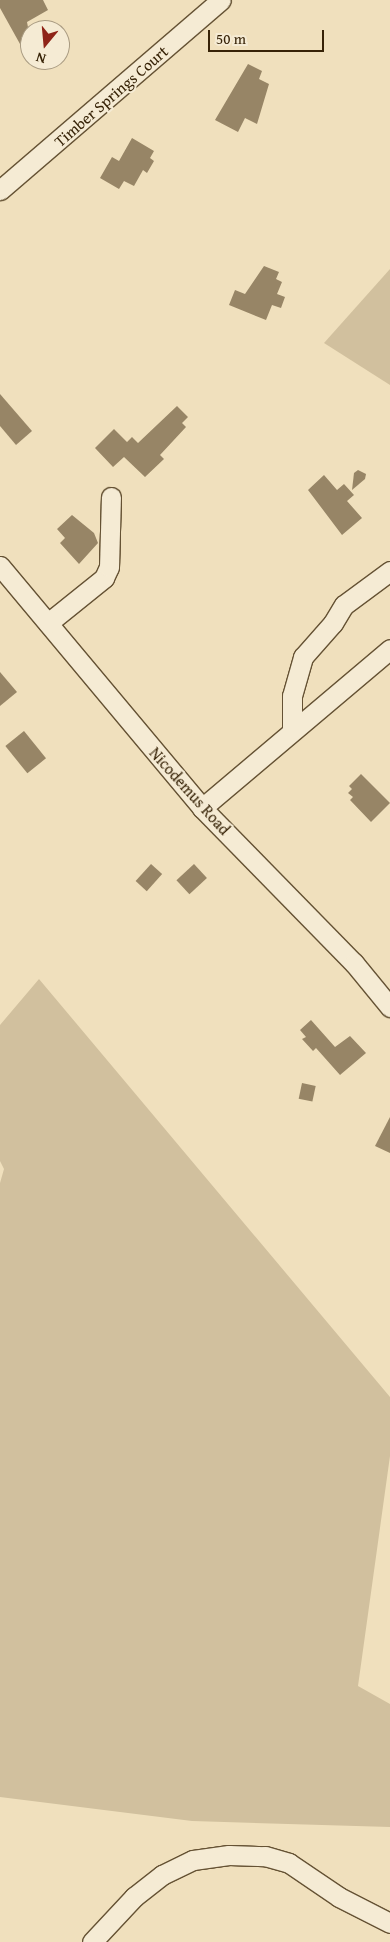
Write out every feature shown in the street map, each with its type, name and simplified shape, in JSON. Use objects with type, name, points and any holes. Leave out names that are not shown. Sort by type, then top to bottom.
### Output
[{"type":"street","name":"Timber Springs Court","points":[[0,190],[221,0]]},
{"type":"street","points":[[48,623],[104,578],[109,567],[111,497]]},
{"type":"street","name":"Nicodemus Road","points":[[0,566],[202,808],[354,963],[390,1007]]},
{"type":"street","points":[[292,729],[292,696],[303,657],[334,623],[344,605],[390,572]]},
{"type":"street","points":[[202,808],[292,729],[304,723],[390,649]]},
{"type":"street","points":[[92,1942],[134,1897],[162,1875],[192,1860],[229,1855],[265,1856],[289,1863],[340,1897],[390,1923]]},
{"type":"shaded area","points":[[390,269],[390,385],[324,343]]},
{"type":"shaded area","points":[[39,979],[390,1397],[390,1456],[358,1686],[390,1704],[390,1827],[192,1821],[0,1797],[0,1183],[4,1169],[0,1161],[0,1025]]},
{"type":"building","points":[[0,0],[43,0],[48,10],[30,20],[20,20],[20,44],[0,8]]},
{"type":"building","points":[[248,64],[262,71],[259,79],[269,84],[257,124],[245,118],[238,132],[215,120]]},
{"type":"building","points":[[132,138],[154,151],[150,158],[154,161],[147,173],[143,170],[134,186],[124,181],[119,189],[100,178],[112,157],[119,161]]},
{"type":"building","points":[[264,266],[279,272],[276,279],[282,282],[277,294],[285,297],[281,308],[272,305],[266,320],[229,305],[235,290],[245,294]]},
{"type":"building","points":[[0,394],[32,431],[16,445],[0,426]]},
{"type":"building","points":[[177,406],[188,417],[182,423],[186,427],[160,455],[164,459],[145,477],[124,457],[113,467],[95,448],[114,429],[127,442],[132,437],[138,443]]},
{"type":"building","points":[[358,470],[366,474],[365,479],[352,490],[354,473]]},
{"type":"building","points":[[324,475],[337,490],[344,484],[354,495],[347,501],[362,518],[342,535],[308,490]]},
{"type":"building","points":[[72,515],[94,533],[98,543],[79,564],[60,543],[65,538],[57,529]]},
{"type":"building","points":[[0,672],[17,692],[0,706]]},
{"type":"building","points":[[24,731],[46,758],[27,773],[5,746]]},
{"type":"building","points":[[361,774],[390,803],[371,822],[350,800],[353,797],[348,793],[352,789],[349,786]]},
{"type":"building","points":[[151,864],[162,874],[147,891],[136,881]]},
{"type":"building","points":[[194,864],[207,878],[189,894],[176,880]]},
{"type":"building","points":[[311,1020],[335,1047],[350,1036],[366,1053],[340,1075],[316,1048],[313,1051],[302,1039],[306,1037],[300,1030]]},
{"type":"building","points":[[302,1083],[316,1086],[312,1102],[299,1099]]},
{"type":"building","points":[[390,1117],[390,1153],[375,1146]]}]
